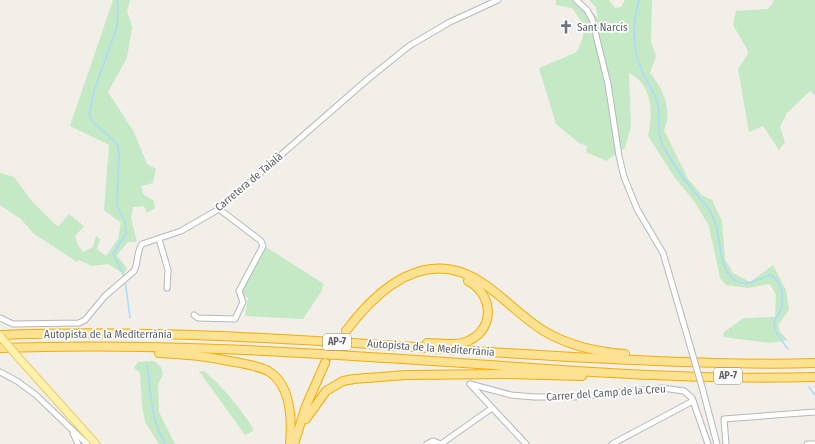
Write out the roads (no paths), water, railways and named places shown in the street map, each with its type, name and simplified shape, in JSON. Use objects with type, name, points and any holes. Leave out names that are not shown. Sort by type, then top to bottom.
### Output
[{"type":"highway","points":[[370,344],[455,344],[470,341],[479,334],[487,318],[488,311],[486,299],[475,284],[461,278],[434,274],[416,277],[385,294],[370,307],[349,331],[374,297],[392,283],[409,274],[443,270],[462,274],[483,283],[544,330],[577,346],[611,353],[654,356],[673,362]]},
{"type":"highway","name":"Autopista de la Mediterrània","points":[[0,336],[77,333],[180,334],[370,344],[560,357],[673,362],[815,363]]},
{"type":"highway","points":[[125,347],[151,352],[223,360],[253,366],[268,372],[279,382],[287,398],[290,416],[290,444]]},
{"type":"highway","name":"Autopista de la Mediterrània","points":[[0,348],[125,347],[245,350],[641,374],[815,377]]},
{"type":"highway","points":[[294,444],[306,406],[328,363],[312,401],[299,444]]},
{"type":"highway","points":[[306,419],[326,391],[336,384],[354,379],[406,375],[506,374],[568,376],[641,374]]},
{"type":"main road","points":[[0,336],[96,444]]},
{"type":"street","name":"Carretera de Taialà","points":[[0,318],[13,324],[72,324],[82,322],[105,296],[134,271],[137,264],[139,249],[142,245],[181,231],[219,209],[408,46],[450,22],[498,0]]},
{"type":"street","points":[[576,0],[587,10],[592,19],[608,84],[621,165],[635,205],[663,253],[717,444]]},
{"type":"street","points":[[194,315],[198,318],[235,319],[243,302],[239,291],[263,246],[261,241],[219,209]]},
{"type":"street","points":[[159,239],[168,270],[167,288]]},
{"type":"street","points":[[0,372],[17,380],[36,395],[72,432],[77,442],[87,444]]},
{"type":"street","name":"Carrer del Camp de la Creu","points":[[492,408],[470,384],[510,395],[534,397],[574,397],[662,388],[684,391],[690,395],[693,400]]},
{"type":"street","points":[[612,444],[693,400],[708,444]]},
{"type":"street","points":[[427,444],[433,440],[441,444],[492,408],[526,444]]},
{"type":"street","points":[[726,444],[724,418],[815,412]]},
{"type":"street","points":[[807,444],[815,444]]},
{"type":"waterway","points":[[118,0],[117,27],[94,91],[89,115],[93,122],[117,144],[119,153],[117,206],[125,221],[126,234],[113,254],[124,276]]},
{"type":"waterway","points":[[639,0],[634,34],[636,52],[643,72],[657,101],[661,142],[681,175],[711,213],[716,224],[724,264],[731,277],[735,281],[745,283],[756,281],[770,275],[778,281],[782,291],[782,306],[775,319],[774,325],[778,335],[788,349]]},
{"type":"waterway","points":[[125,280],[130,318]]},
{"type":"waterway","points":[[147,365],[154,416],[166,444]]},
{"type":"waterway","points":[[809,387],[815,395]]},
{"type":"tunnel","points":[[325,363],[346,331]]},
{"type":"place","name":"Sant Narcís","points":[[566,27]]}]
